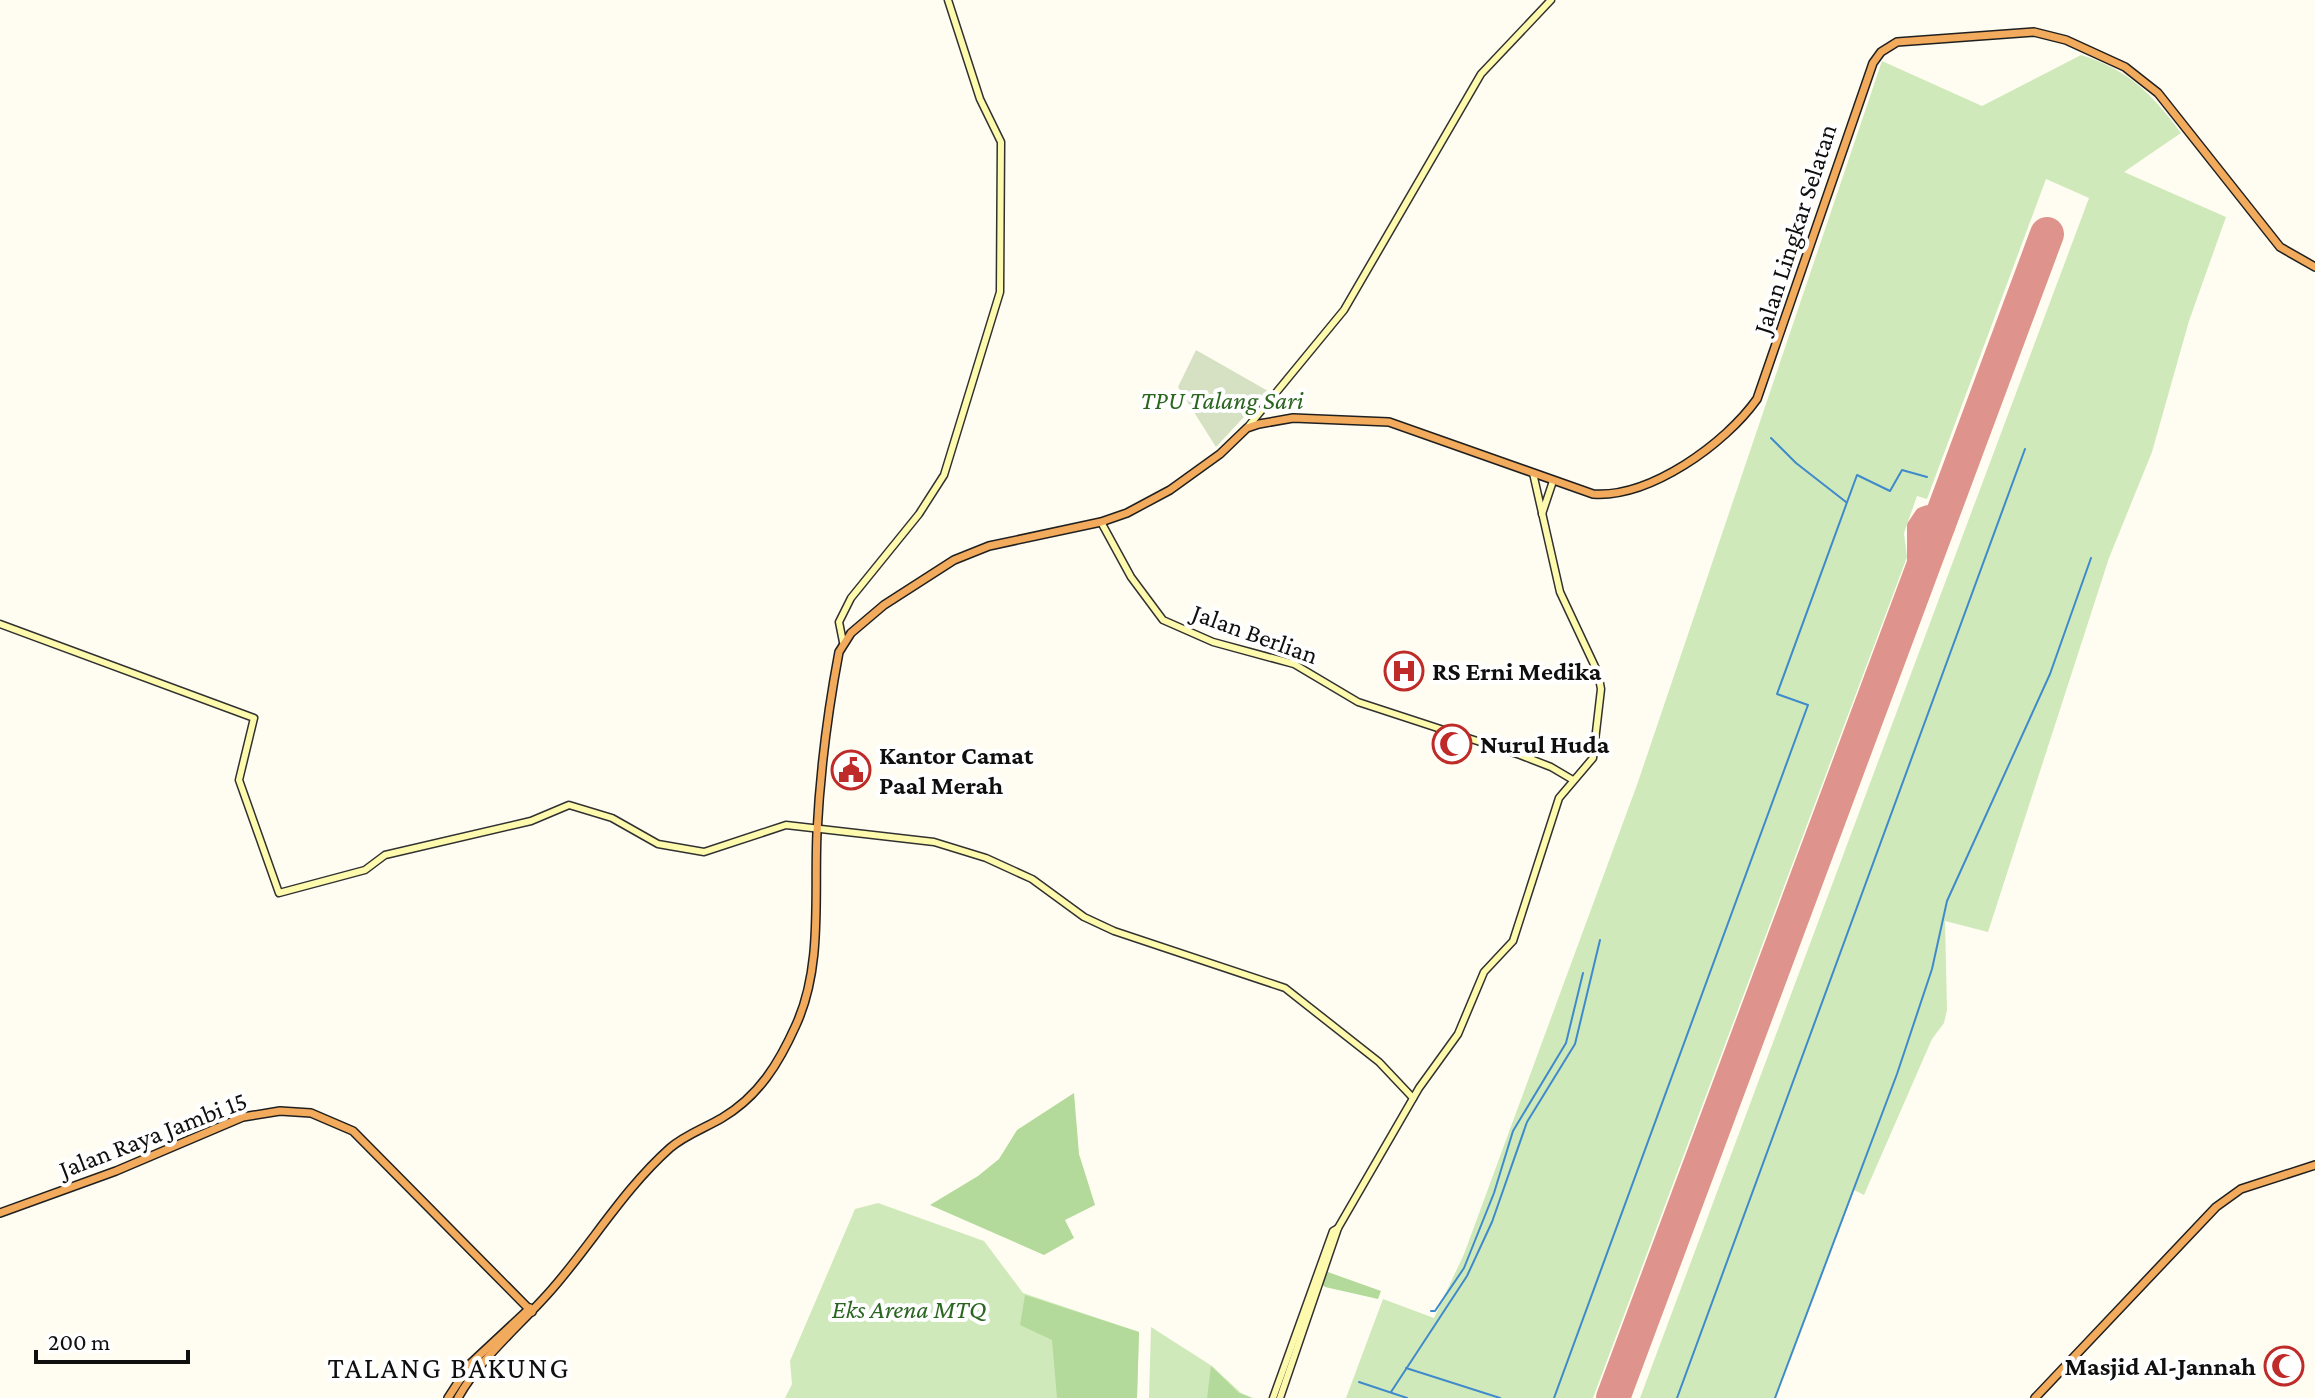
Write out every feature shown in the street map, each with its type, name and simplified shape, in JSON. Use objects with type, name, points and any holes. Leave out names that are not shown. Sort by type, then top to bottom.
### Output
[{"type":"highway","name":"Jalan Lingkar Selatan","points":[[1247,428],[1293,418],[1389,422],[1593,494],[1621,494],[1654,480],[1692,458],[1742,419],[1768,375],[1873,63],[1881,52],[1897,42],[2034,32],[2066,40],[2125,67],[2158,93],[2280,247],[2315,267]]},
{"type":"highway","points":[[448,1398],[470,1364],[552,1289],[617,1203],[659,1158],[682,1139],[745,1102],[761,1087],[782,1053],[798,1021],[814,949],[817,826],[837,663],[843,642],[884,605],[964,555],[1101,522],[1165,494],[1220,454],[1247,428]]},
{"type":"highway","name":"Jalan Raya Jambi 15","points":[[0,1213],[116,1171],[243,1117],[280,1111],[311,1113],[353,1131],[532,1309]]},
{"type":"highway","points":[[2035,1398],[2216,1207],[2241,1189],[2315,1165]]},
{"type":"highway","points":[[458,1398],[532,1309]]},
{"type":"street","points":[[843,642],[839,622],[851,598],[919,514],[944,475],[1000,292],[1001,142],[980,99],[948,0]]},
{"type":"street","points":[[1247,428],[1344,310],[1481,74],[1551,0]]},
{"type":"street","points":[[1273,1398],[1333,1231],[1338,1228],[1413,1098],[1458,1034],[1484,972],[1513,941],[1559,798],[1593,758],[1601,689],[1597,667],[1560,592],[1533,473]]},
{"type":"street","points":[[1542,518],[1553,481]]},
{"type":"street","name":"Jalan Berlian","points":[[1101,522],[1131,577],[1163,620],[1213,642],[1294,664],[1358,702],[1520,755],[1573,780]]},
{"type":"street","points":[[0,624],[254,718],[239,780],[279,893],[365,870],[385,855],[531,821],[569,805],[612,818],[658,844],[704,852],[775,827],[817,826],[934,842],[986,858],[1032,879],[1089,920],[1276,983],[1379,1062],[1413,1098]]},
{"type":"street","points":[[1280,1398],[1284,1369]]},
{"type":"green space","points":[[2081,55],[2113,68],[2138,85],[2181,133],[2124,172],[2226,217],[2189,321],[2152,452],[2109,558],[1988,932],[1945,921],[1947,1010],[1944,1023],[1932,1039],[1864,1195],[1854,1190],[1775,1398],[1640,1398],[2089,198],[2046,179],[1927,499],[1917,496],[1904,533],[1907,557],[1593,1398],[1346,1398],[1383,1299],[1434,1318],[1464,1254],[1638,782],[1882,61],[1982,106]]},
{"type":"green space","name":"TPU Talang Sari","points":[[1196,350],[1268,391],[1216,447],[1178,387]]},
{"type":"green space","points":[[1074,1093],[1079,1154],[1095,1205],[1065,1220],[1074,1238],[1044,1255],[930,1205],[978,1176],[999,1159],[1017,1130]]},
{"type":"green space","name":"Eks Arena MTQ","points":[[878,1203],[984,1241],[1023,1293],[1139,1332],[1137,1398],[785,1398],[792,1384],[790,1361],[855,1209]]},
{"type":"green space","points":[[1325,1271],[1381,1291],[1378,1299],[1325,1287],[1320,1283]]},
{"type":"green space","points":[[1025,1295],[1139,1332],[1137,1398],[1057,1398],[1052,1340],[1020,1325]]},
{"type":"green space","points":[[1151,1327],[1212,1366],[1241,1393],[1253,1398],[1149,1398]]},
{"type":"green space","points":[[1211,1366],[1239,1393],[1252,1398],[1207,1398]]},
{"type":"waterway","points":[[1771,438],[1796,463],[1846,502]]},
{"type":"waterway","points":[[1677,1398],[2025,449]]},
{"type":"waterway","points":[[1554,1398],[1808,705],[1777,694],[1857,475],[1890,491],[1902,470],[1927,477]]},
{"type":"waterway","points":[[1775,1398],[1897,1074],[1932,969],[1947,901],[2050,674],[2091,558]]},
{"type":"waterway","points":[[1391,1392],[1467,1276],[1492,1222],[1527,1122],[1575,1044],[1600,940]]},
{"type":"waterway","points":[[1431,1311],[1435,1311],[1464,1268],[1494,1193],[1513,1131],[1566,1043],[1583,973]]},
{"type":"waterway","points":[[1406,1368],[1500,1398]]},
{"type":"waterway","points":[[1359,1382],[1407,1398]]},
{"type":"taxiway","points":[[1914,591],[1914,526],[1922,514],[1935,512],[1942,516],[1948,528],[1941,541],[1931,545]]},
{"type":"runway","points":[[1613,1398],[2047,234]]},
{"type":"place","name":"RS Erni Medika","points":[[1404,671]]},
{"type":"place","name":"Nurul Huda","points":[[1452,744]]},
{"type":"place","name":"Kantor Camat Paal Merah","points":[[851,770]]},
{"type":"place","name":"Masjid Al-Jannah","points":[[2284,1366]]},
{"type":"district","name":"TALANG BAKUNG","points":[[449,1367]]}]
